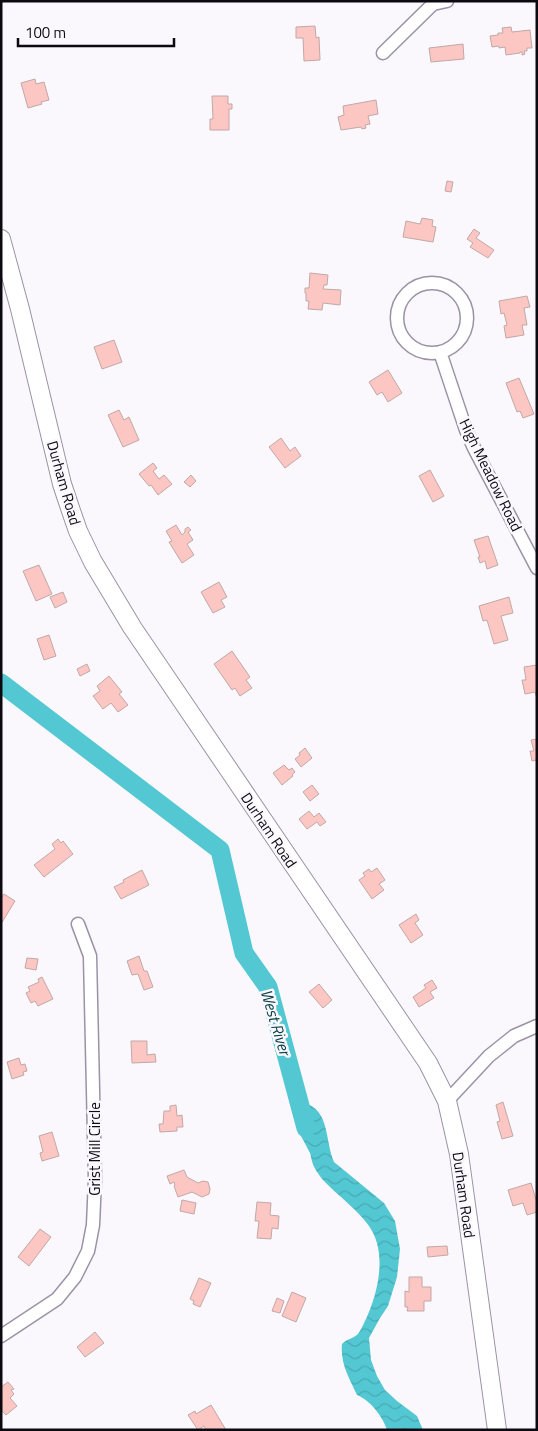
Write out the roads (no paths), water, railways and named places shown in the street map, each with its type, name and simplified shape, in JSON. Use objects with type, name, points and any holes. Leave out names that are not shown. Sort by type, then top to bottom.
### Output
[{"type":"main road","name":"Durham Road","points":[[1,239],[20,309],[62,484],[78,531],[93,562],[132,627],[428,1062],[447,1101],[459,1154],[497,1430]]},
{"type":"street","points":[[418,1],[433,4],[447,1]]},
{"type":"street","points":[[383,53],[433,4]]},
{"type":"street","points":[[426,284],[440,284],[453,291],[463,303],[466,325],[459,339],[440,352],[426,352],[413,347],[403,338],[398,325],[398,311],[403,298],[413,288],[426,284]]},
{"type":"street","name":"High Meadow Road","points":[[440,352],[466,430],[474,448],[537,568]]},
{"type":"street","name":"Grist Mill Circle","points":[[1,1336],[57,1299],[75,1277],[88,1251],[93,1225],[95,1179],[90,956],[78,924]]},
{"type":"street","points":[[447,1101],[496,1051],[514,1036],[537,1026]]},
{"type":"water","points":[[304,1103],[312,1106],[323,1119],[334,1162],[384,1203],[395,1221],[400,1249],[397,1277],[388,1306],[369,1338],[371,1360],[385,1390],[417,1416],[423,1430],[387,1430],[375,1410],[367,1401],[357,1395],[346,1370],[342,1358],[342,1344],[358,1334],[370,1310],[379,1274],[378,1248],[369,1226],[323,1180],[315,1168],[295,1118],[298,1107]]},
{"type":"waterway","name":"West River","points":[[1,683],[220,850],[244,953],[268,987],[306,1128]]}]
